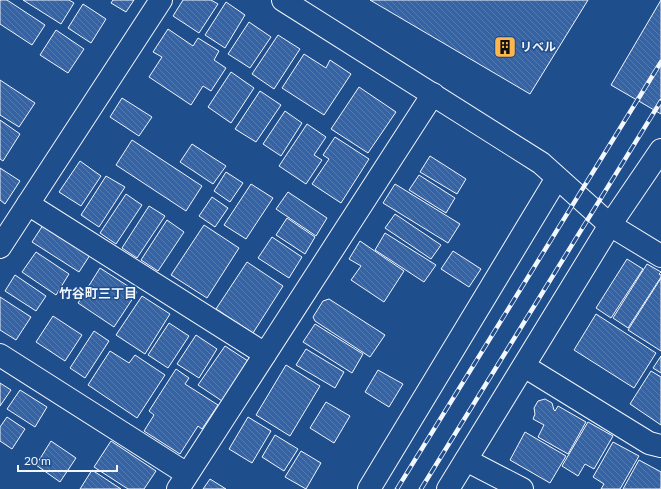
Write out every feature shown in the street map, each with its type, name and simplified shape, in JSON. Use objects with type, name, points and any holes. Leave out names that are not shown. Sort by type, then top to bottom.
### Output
[{"type":"street","points":[[0,247],[161,0]]},
{"type":"street","points":[[283,0],[541,164],[610,225],[661,256]]},
{"type":"street","points":[[0,355],[182,482],[433,94]]},
{"type":"street","points":[[448,489],[610,225],[661,150]]},
{"type":"street","points":[[369,489],[557,178]]},
{"type":"street","points":[[28,204],[265,354]]},
{"type":"street","points":[[524,366],[649,443],[661,446]]},
{"type":"street","points":[[466,460],[522,489]]},
{"type":"building","points":[[0,0],[7,0],[45,25],[32,45],[0,24]]},
{"type":"building","points":[[23,0],[69,0],[74,3],[61,24]]},
{"type":"building","points":[[113,0],[134,0],[126,12],[111,3]]},
{"type":"building","points":[[183,0],[211,0],[218,4],[199,33],[173,16]]},
{"type":"building","name":"リベル","points":[[370,0],[588,0],[530,94]]},
{"type":"building","points":[[661,0],[661,114],[611,85]]},
{"type":"building","points":[[226,2],[245,15],[225,48],[205,35]]},
{"type":"building","points":[[83,4],[106,19],[91,43],[68,28]]},
{"type":"building","points":[[249,22],[271,37],[250,68],[228,54]]},
{"type":"building","points":[[168,29],[193,46],[198,38],[219,51],[214,60],[226,68],[211,91],[203,86],[191,105],[149,77],[162,57],[153,52]]},
{"type":"building","points":[[56,30],[84,49],[68,73],[40,55]]},
{"type":"building","points":[[278,35],[300,49],[274,89],[252,74]]},
{"type":"building","points":[[304,54],[326,68],[330,60],[351,74],[324,115],[282,88]]},
{"type":"building","points":[[231,72],[254,88],[231,123],[208,107]]},
{"type":"building","points":[[0,80],[35,103],[19,127],[0,115]]},
{"type":"building","points":[[359,87],[396,112],[368,153],[331,129]]},
{"type":"building","points":[[260,91],[281,105],[256,142],[235,129]]},
{"type":"building","points":[[122,98],[152,117],[139,136],[110,117]]},
{"type":"building","points":[[285,111],[302,123],[281,156],[263,144]]},
{"type":"building","points":[[0,120],[20,134],[3,161],[0,159]]},
{"type":"building","points":[[307,124],[326,137],[314,155],[322,160],[306,184],[279,166]]},
{"type":"building","points":[[335,137],[369,159],[341,203],[312,184],[329,159],[323,155]]},
{"type":"building","points":[[132,140],[202,186],[186,211],[116,165]]},
{"type":"building","points":[[192,144],[226,166],[213,184],[180,162]]},
{"type":"building","points":[[430,156],[466,179],[457,194],[420,172]]},
{"type":"building","points":[[80,161],[101,176],[81,206],[59,192]]},
{"type":"building","points":[[0,168],[20,181],[5,204],[0,200]]},
{"type":"building","points":[[226,172],[243,183],[230,202],[214,191]]},
{"type":"building","points":[[419,175],[455,198],[446,213],[409,190]]},
{"type":"building","points":[[106,176],[125,187],[99,227],[81,215]]},
{"type":"building","points":[[251,184],[273,198],[246,239],[224,225]]},
{"type":"building","points":[[395,184],[460,224],[448,243],[383,203]]},
{"type":"building","points":[[288,192],[327,218],[316,236],[276,209]]},
{"type":"building","points":[[126,194],[142,205],[116,244],[100,233]]},
{"type":"building","points":[[212,197],[228,208],[215,227],[199,216]]},
{"type":"building","points":[[149,206],[165,216],[137,258],[122,248]]},
{"type":"building","points":[[395,214],[441,245],[431,259],[385,228]]},
{"type":"building","points":[[287,218],[315,237],[305,254],[276,235]]},
{"type":"building","points":[[167,220],[184,232],[158,271],[141,260]]},
{"type":"building","points":[[45,222],[92,252],[79,272],[32,242]]},
{"type":"building","points":[[204,225],[239,248],[207,298],[171,275]]},
{"type":"building","points":[[385,233],[436,265],[424,282],[375,250]]},
{"type":"building","points":[[272,237],[302,257],[289,278],[258,258]]},
{"type":"building","points":[[360,241],[404,271],[384,302],[351,280],[361,266],[349,259]]},
{"type":"building","points":[[453,251],[481,269],[469,287],[441,269]]},
{"type":"building","points":[[36,252],[69,274],[56,295],[22,272]]},
{"type":"building","points":[[627,259],[643,269],[611,318],[596,308]]},
{"type":"building","points":[[247,262],[283,286],[253,333],[216,309]]},
{"type":"building","points":[[647,264],[661,272],[659,274],[661,277],[628,328],[613,318]]},
{"type":"building","points":[[100,268],[137,292],[114,327],[78,303]]},
{"type":"building","points":[[15,275],[46,296],[36,311],[5,291]]},
{"type":"building","points":[[661,278],[661,351],[628,330]]},
{"type":"building","points":[[142,296],[170,314],[145,354],[116,335]]},
{"type":"building","points":[[0,297],[31,317],[16,340],[0,330]]},
{"type":"building","points":[[329,299],[385,335],[370,357],[315,321],[313,317],[323,301]]},
{"type":"building","points":[[596,314],[656,353],[634,388],[574,350]]},
{"type":"building","points":[[53,316],[82,335],[65,361],[36,342]]},
{"type":"building","points":[[169,323],[189,336],[168,368],[148,355]]},
{"type":"building","points":[[315,324],[363,354],[352,373],[303,342]]},
{"type":"building","points":[[94,331],[109,341],[85,378],[70,368]]},
{"type":"building","points":[[196,335],[217,349],[199,378],[177,364]]},
{"type":"building","points":[[225,346],[248,361],[222,401],[198,385]]},
{"type":"building","points":[[306,349],[344,372],[335,388],[296,365]]},
{"type":"building","points":[[110,351],[129,363],[135,355],[165,375],[137,418],[88,385]]},
{"type":"building","points":[[661,356],[661,373],[653,368]]},
{"type":"building","points":[[286,365],[320,386],[290,436],[256,415]]},
{"type":"building","points":[[176,369],[189,378],[185,384],[218,405],[202,429],[198,426],[180,454],[144,431],[154,415],[149,411]]},
{"type":"building","points":[[378,370],[403,384],[389,407],[365,392]]},
{"type":"building","points":[[651,371],[661,377],[661,425],[630,404]]},
{"type":"building","points":[[0,383],[11,390],[0,406]]},
{"type":"building","points":[[20,390],[47,407],[35,427],[7,409]]},
{"type":"building","points":[[545,399],[552,403],[555,411],[558,406],[586,422],[568,454],[538,437],[544,425],[533,419],[535,414],[534,408],[538,401]]},
{"type":"building","points":[[326,402],[350,416],[334,443],[310,428]]},
{"type":"building","points":[[7,417],[25,429],[12,449],[0,441],[0,427]]},
{"type":"building","points":[[248,417],[271,431],[252,463],[229,449]]},
{"type":"building","points":[[588,422],[613,436],[594,469],[585,464],[578,476],[562,466]]},
{"type":"building","points":[[525,432],[566,456],[550,483],[510,460]]},
{"type":"building","points":[[275,435],[298,449],[284,471],[262,457]]},
{"type":"building","points":[[51,441],[76,458],[60,482],[36,465]]},
{"type":"building","points":[[111,441],[156,471],[144,489],[128,489],[94,467]]},
{"type":"building","points":[[613,442],[639,456],[620,489],[601,489],[604,484],[593,477]]},
{"type":"building","points":[[301,451],[321,463],[306,489],[285,477]]},
{"type":"building","points":[[639,460],[661,472],[660,489],[623,489]]},
{"type":"building","points":[[92,470],[121,489],[80,489]]},
{"type":"building","points":[[210,479],[226,489],[203,489]]},
{"type":"railway","points":[[397,489],[661,62]]},
{"type":"railway","points":[[421,489],[661,101]]},
{"type":"place","name":"リベル","points":[[505,47]]},
{"type":"district","name":"竹谷町三丁目","points":[[98,293]]}]
